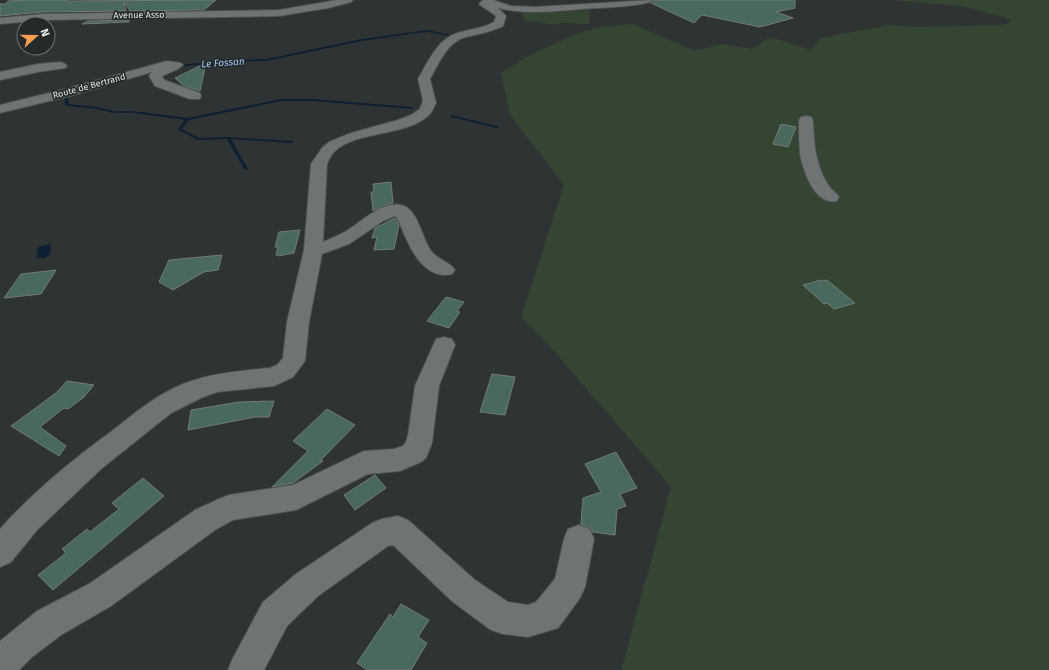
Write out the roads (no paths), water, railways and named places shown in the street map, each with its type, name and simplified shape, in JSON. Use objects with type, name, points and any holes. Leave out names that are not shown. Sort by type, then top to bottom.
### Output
[{"type":"street","points":[[484,1],[497,6],[526,10],[626,5],[647,0]]},
{"type":"street","name":"Avenue Asso","points":[[0,21],[57,17],[279,12],[284,14],[304,12],[352,1]]},
{"type":"street","points":[[0,552],[28,520],[92,461],[162,406],[192,390],[210,385],[274,377],[285,371],[294,361],[298,322],[313,250],[319,164],[326,152],[334,144],[351,137],[408,122],[427,110],[429,103],[424,79],[447,44],[454,38],[493,28],[501,20],[499,13],[484,4],[484,1]]},
{"type":"street","points":[[599,17],[600,14],[604,12],[627,8],[626,5]]},
{"type":"street","name":"Route de Bertrand","points":[[2,104],[22,96],[61,92],[65,93],[167,64],[175,66],[158,73],[155,76],[159,83],[195,96]]},
{"type":"street","points":[[0,76],[38,68],[62,66]]},
{"type":"street","points":[[0,120],[6,110],[2,104]]},
{"type":"street","points":[[806,120],[807,156],[809,163],[826,194],[831,197]]},
{"type":"street","points":[[313,250],[326,248],[357,231],[383,212],[398,210],[404,214],[424,255],[430,263],[445,270]]},
{"type":"street","points":[[0,665],[20,645],[49,624],[100,595],[205,520],[229,508],[296,497],[364,463],[376,461],[396,462],[414,453],[421,439],[426,390],[444,345]]},
{"type":"street","points":[[245,670],[275,614],[307,584],[382,533],[398,530],[464,591],[503,618],[528,621],[546,616],[569,587],[579,539]]},
{"type":"water","points":[[49,244],[51,245],[50,254],[45,258],[36,258],[38,247]]},
{"type":"waterway","name":"Le Fossan","points":[[174,67],[193,64],[266,60],[362,40],[418,32],[428,31],[449,35]]},
{"type":"waterway","points":[[66,96],[67,105],[97,108],[114,112],[134,112],[188,119]]},
{"type":"waterway","points":[[188,119],[281,100],[313,100],[412,108]]},
{"type":"waterway","points":[[452,116],[497,127]]},
{"type":"waterway","points":[[188,119],[180,129],[198,139],[228,138]]},
{"type":"waterway","points":[[228,138],[292,142]]},
{"type":"waterway","points":[[228,138],[246,169]]}]
